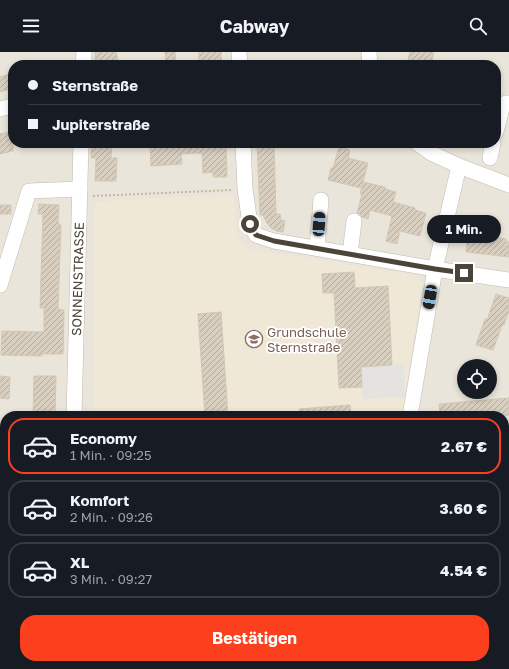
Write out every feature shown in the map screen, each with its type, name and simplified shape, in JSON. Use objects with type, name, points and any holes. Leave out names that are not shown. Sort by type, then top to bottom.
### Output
[{"type":"street","points":[[501,112],[503,104],[509,103]]},
{"type":"street","name":"SONNENSTRASSE","points":[[74,411],[81,148]]},
{"type":"street","points":[[243,148],[245,189],[250,224],[256,235],[274,241],[435,269],[509,280]]},
{"type":"street","points":[[424,148],[431,153],[459,166],[509,185]]},
{"type":"street","points":[[411,411],[435,269],[459,166]]},
{"type":"street","points":[[0,285],[29,191],[80,193]]},
{"type":"street","points":[[317,248],[321,200]]},
{"type":"street","points":[[350,254],[354,222]]},
{"type":"path","points":[[80,193],[245,189]]},
{"type":"shaded area","points":[[0,52],[509,52],[509,411],[0,411]]},
{"type":"shaded area","name":"Grundschule Sternstraße","points":[[234,194],[236,228],[239,237],[249,249],[415,275],[422,282],[403,411],[94,411],[95,202]]},
{"type":"shaded area","points":[[404,364],[405,397],[363,399],[361,367]]},
{"type":"building","points":[[95,52],[116,52],[118,59],[115,60],[95,60]]},
{"type":"building","points":[[165,52],[175,52],[176,60],[166,60]]},
{"type":"building","points":[[199,52],[221,52],[222,60],[199,60]]},
{"type":"building","points":[[410,52],[434,52],[432,60],[408,60]]},
{"type":"building","points":[[8,75],[8,90],[0,92],[0,77]]},
{"type":"building","points":[[8,132],[8,148],[13,148],[13,151],[0,154],[0,134]]},
{"type":"building","points":[[91,148],[112,148],[111,158],[117,158],[116,181],[95,181],[96,158],[91,158]]},
{"type":"building","points":[[150,148],[226,148],[227,177],[213,177],[213,172],[203,173],[202,153],[181,154],[182,164],[151,166]]},
{"type":"building","points":[[257,148],[274,148],[276,214],[280,214],[281,220],[285,221],[283,232],[271,228],[263,215],[260,215]]},
{"type":"building","points":[[339,148],[350,150],[348,158],[368,163],[363,182],[385,187],[385,189],[396,192],[393,202],[415,208],[415,210],[426,213],[420,236],[400,231],[397,244],[386,241],[392,216],[370,210],[368,219],[357,213],[362,194],[360,194],[362,187],[328,180],[331,168],[333,168]]},
{"type":"building","points":[[39,204],[59,205],[58,224],[61,225],[58,309],[64,310],[63,354],[42,354],[42,356],[1,355],[2,331],[44,332],[44,308],[40,308],[43,214],[38,214]]},
{"type":"building","points":[[0,205],[11,205],[11,214],[0,214]]},
{"type":"building","points":[[468,234],[506,239],[506,241],[509,242],[509,257],[466,252]]},
{"type":"building","points":[[354,272],[355,288],[388,286],[392,365],[361,367],[362,387],[339,388],[334,293],[323,293],[322,274]]},
{"type":"building","points":[[496,294],[509,298],[509,311],[493,350],[476,345]]},
{"type":"building","points":[[221,312],[228,411],[205,411],[198,314]]},
{"type":"building","points":[[0,376],[10,377],[9,399],[0,398]]},
{"type":"building","points":[[34,376],[56,376],[55,411],[33,411]]},
{"type":"building","points":[[509,398],[509,411],[440,411],[439,404]]},
{"type":"building","points":[[350,405],[351,411],[299,411],[299,409]]},
{"type":"place","name":"Grundschule Sternstraße","points":[[254,339]]},
{"type":"route","points":[[250,224],[256,235],[274,241],[464,273]]}]
